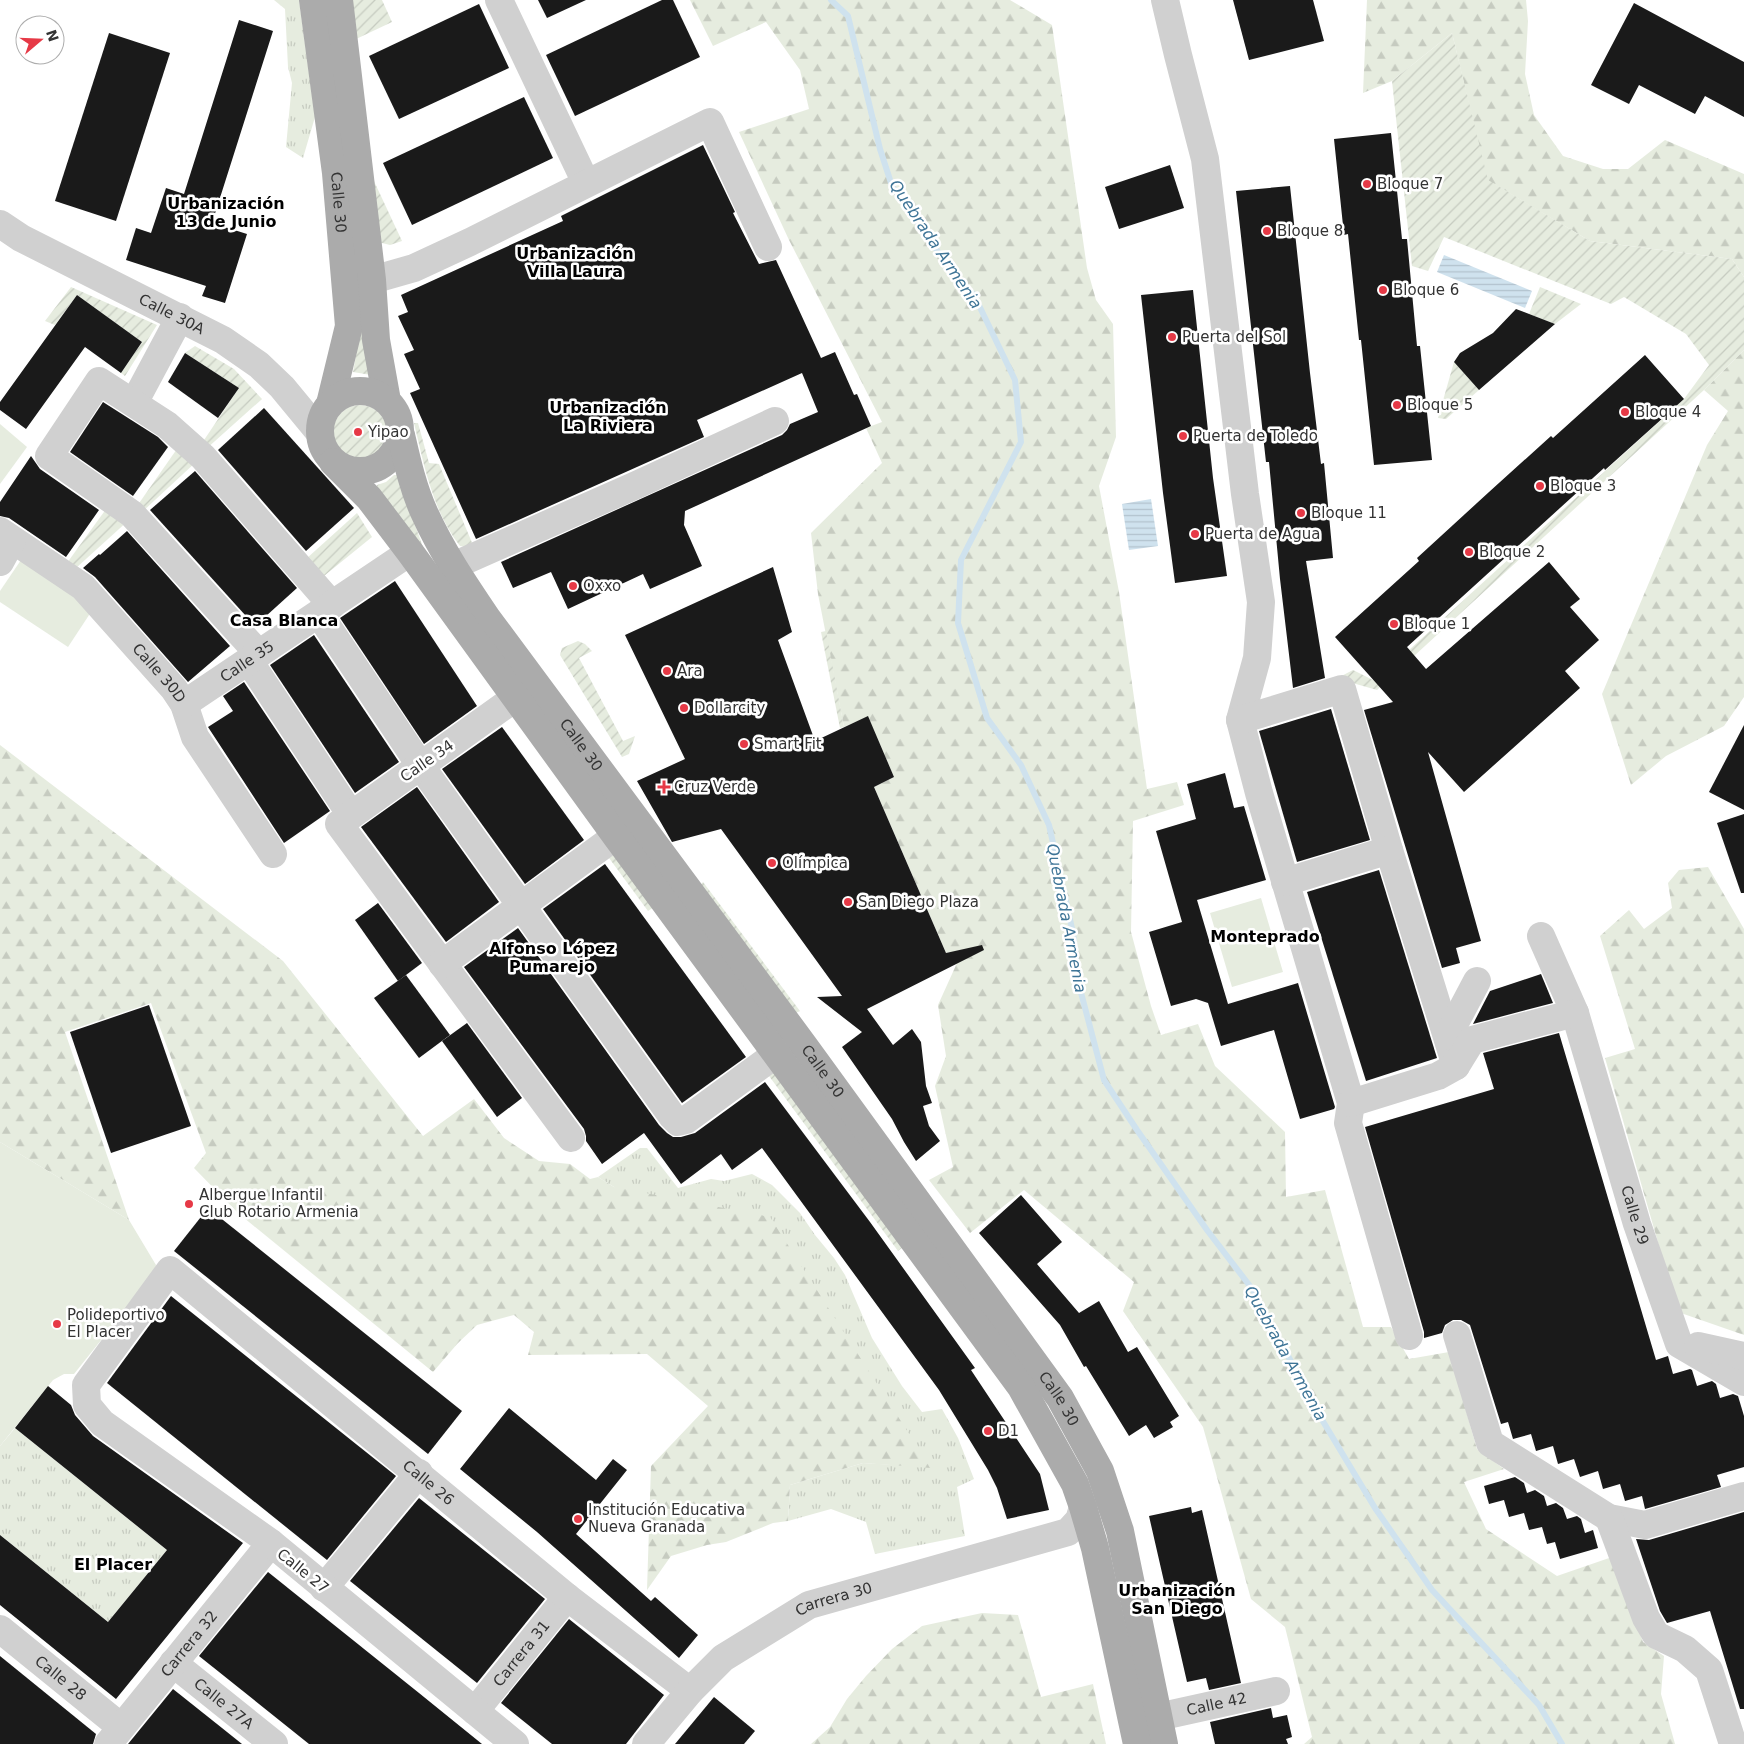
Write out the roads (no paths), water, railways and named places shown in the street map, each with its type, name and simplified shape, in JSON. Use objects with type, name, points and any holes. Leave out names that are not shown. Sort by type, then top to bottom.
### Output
[{"type":"main road","name":"Calle 30","points":[[312,0],[336,173],[349,326],[330,404]]},
{"type":"main road","name":"Calle 30","points":[[339,0],[372,280],[376,340],[387,401]]},
{"type":"main road","points":[[358,391],[373,393],[387,401],[395,411],[400,422],[401,435],[397,450],[388,461],[375,469],[360,472],[346,470],[333,462],[324,449],[320,434],[322,418],[330,404],[342,394],[358,391]]},
{"type":"main road","name":"Calle 30","points":[[401,435],[407,463],[424,512],[453,566],[487,618],[805,1047],[1060,1398],[1100,1471],[1120,1531],[1164,1744]]},
{"type":"main road","name":"Calle 30","points":[[333,462],[369,498],[410,552],[1021,1388],[1075,1484],[1083,1507],[1095,1548],[1137,1744]]},
{"type":"street","points":[[499,0],[586,183]]},
{"type":"street","points":[[1165,0],[1205,159],[1244,484],[1261,602],[1257,658],[1240,720],[1285,882],[1352,1103],[1348,1123],[1409,1336]]},
{"type":"street","points":[[372,280],[414,268],[470,242],[710,122],[768,247]]},
{"type":"street","name":"Calle 30A","points":[[0,224],[21,238],[223,340],[259,365],[282,388],[320,434]]},
{"type":"street","points":[[134,403],[180,317]]},
{"type":"street","points":[[571,1138],[442,964],[345,819],[254,658],[132,514],[49,456],[99,381],[167,425],[203,457],[325,609],[420,765],[678,1122],[686,1120],[776,1054]]},
{"type":"street","points":[[453,566],[775,421]]},
{"type":"street","name":"Calle 30D","points":[[4,544],[83,587],[174,689],[184,704],[195,737],[273,854]]},
{"type":"street","name":"Calle 35","points":[[184,704],[410,552]]},
{"type":"street","points":[[1240,720],[1342,689],[1389,850],[1456,1066]]},
{"type":"street","name":"Calle 34","points":[[345,819],[515,698]]},
{"type":"street","points":[[442,964],[616,836]]},
{"type":"street","points":[[1285,882],[1389,850]]},
{"type":"street","name":"Calle 29","points":[[1541,936],[1575,1013],[1637,1224],[1679,1344]]},
{"type":"street","points":[[1448,1036],[1477,981]]},
{"type":"street","points":[[1352,1103],[1438,1076],[1456,1066],[1472,1040],[1575,1013]]},
{"type":"street","name":"Calle 26","points":[[87,1405],[86,1385],[170,1270],[419,1473],[567,1597],[690,1691]]},
{"type":"street","points":[[1457,1335],[1490,1443],[1609,1518],[1645,1525],[1744,1496]]},
{"type":"street","points":[[1679,1344],[1704,1346],[1744,1356]]},
{"type":"street","points":[[1679,1344],[1744,1382]]},
{"type":"street","name":"Calle 27","points":[[87,1405],[102,1423],[270,1543],[515,1744]]},
{"type":"street","points":[[324,1588],[419,1473]]},
{"type":"street","points":[[1083,1507],[1079,1520],[1068,1532],[1082,1537],[1095,1548]]},
{"type":"street","points":[[1609,1518],[1646,1618],[1656,1635],[1685,1649],[1709,1670],[1733,1744]]},
{"type":"street","name":"Carrera 30","points":[[646,1744],[690,1691],[723,1658],[809,1605],[1068,1532]]},
{"type":"street","name":"Carrera 32","points":[[114,1736],[270,1543]]},
{"type":"street","name":"Carrera 31","points":[[475,1711],[567,1597]]},
{"type":"street","name":"Calle 28","points":[[0,1629],[114,1736]]},
{"type":"street","name":"Calle 27A","points":[[173,1663],[274,1744]]},
{"type":"street","name":"Calle 42","points":[[1158,1717],[1276,1691]]},
{"type":"water","points":[[1444,255],[1532,291],[1525,308],[1437,272]]},
{"type":"water","points":[[1151,499],[1158,546],[1129,550],[1122,504]]},
{"type":"waterway","name":"Quebrada Armenia","points":[[831,0],[848,16],[880,149],[892,186],[950,269],[974,295],[1015,380],[1021,442],[961,560],[958,623],[987,718],[1021,765],[1049,825],[1073,933],[1079,985],[1104,1080],[1207,1230],[1253,1290],[1321,1418],[1375,1508],[1432,1590],[1539,1705],[1562,1744]]},
{"type":"place","name":"Bloque 7","points":[[1367,184]]},
{"type":"place","name":"Bloque 8","points":[[1267,231]]},
{"type":"place","name":"Bloque 6","points":[[1383,290]]},
{"type":"place","name":"Puerta del Sol","points":[[1172,337]]},
{"type":"place","name":"Bloque 5","points":[[1397,405]]},
{"type":"place","name":"Bloque 4","points":[[1625,412]]},
{"type":"place","name":"Yipao","points":[[358,432]]},
{"type":"place","name":"Puerta de Toledo","points":[[1183,436]]},
{"type":"place","name":"Bloque 3","points":[[1540,486]]},
{"type":"place","name":"Bloque 11","points":[[1301,513]]},
{"type":"place","name":"Puerta de Agua","points":[[1195,534]]},
{"type":"place","name":"Bloque 2","points":[[1469,552]]},
{"type":"place","name":"Oxxo","points":[[573,586]]},
{"type":"place","name":"Bloque 1","points":[[1394,624]]},
{"type":"place","name":"Ara","points":[[667,671]]},
{"type":"place","name":"Dollarcity","points":[[684,708]]},
{"type":"place","name":"Smart Fit","points":[[744,744]]},
{"type":"place","name":"Cruz Verde","points":[[664,787]]},
{"type":"place","name":"Olímpica","points":[[772,863]]},
{"type":"place","name":"San Diego Plaza","points":[[848,902]]},
{"type":"place","name":"Albergue Infantil Club Rotario Armenia","points":[[189,1204]]},
{"type":"place","name":"Polideportivo El Placer","points":[[57,1324]]},
{"type":"place","name":"D1","points":[[988,1431]]},
{"type":"place","name":"Institución Educativa Nueva Granada","points":[[578,1519]]},
{"type":"district","name":"Urbanización 13 de Junio","points":[[226,212]]},
{"type":"district","name":"Urbanización Villa Laura","points":[[575,262]]},
{"type":"district","name":"Urbanización La Riviera","points":[[608,416]]},
{"type":"district","name":"Casa Blanca","points":[[284,620]]},
{"type":"district","name":"Monteprado","points":[[1265,936]]},
{"type":"district","name":"Alfonso López Pumarejo","points":[[552,957]]},
{"type":"district","name":"El Placer","points":[[113,1564]]},
{"type":"district","name":"Urbanización San Diego","points":[[1177,1599]]}]
